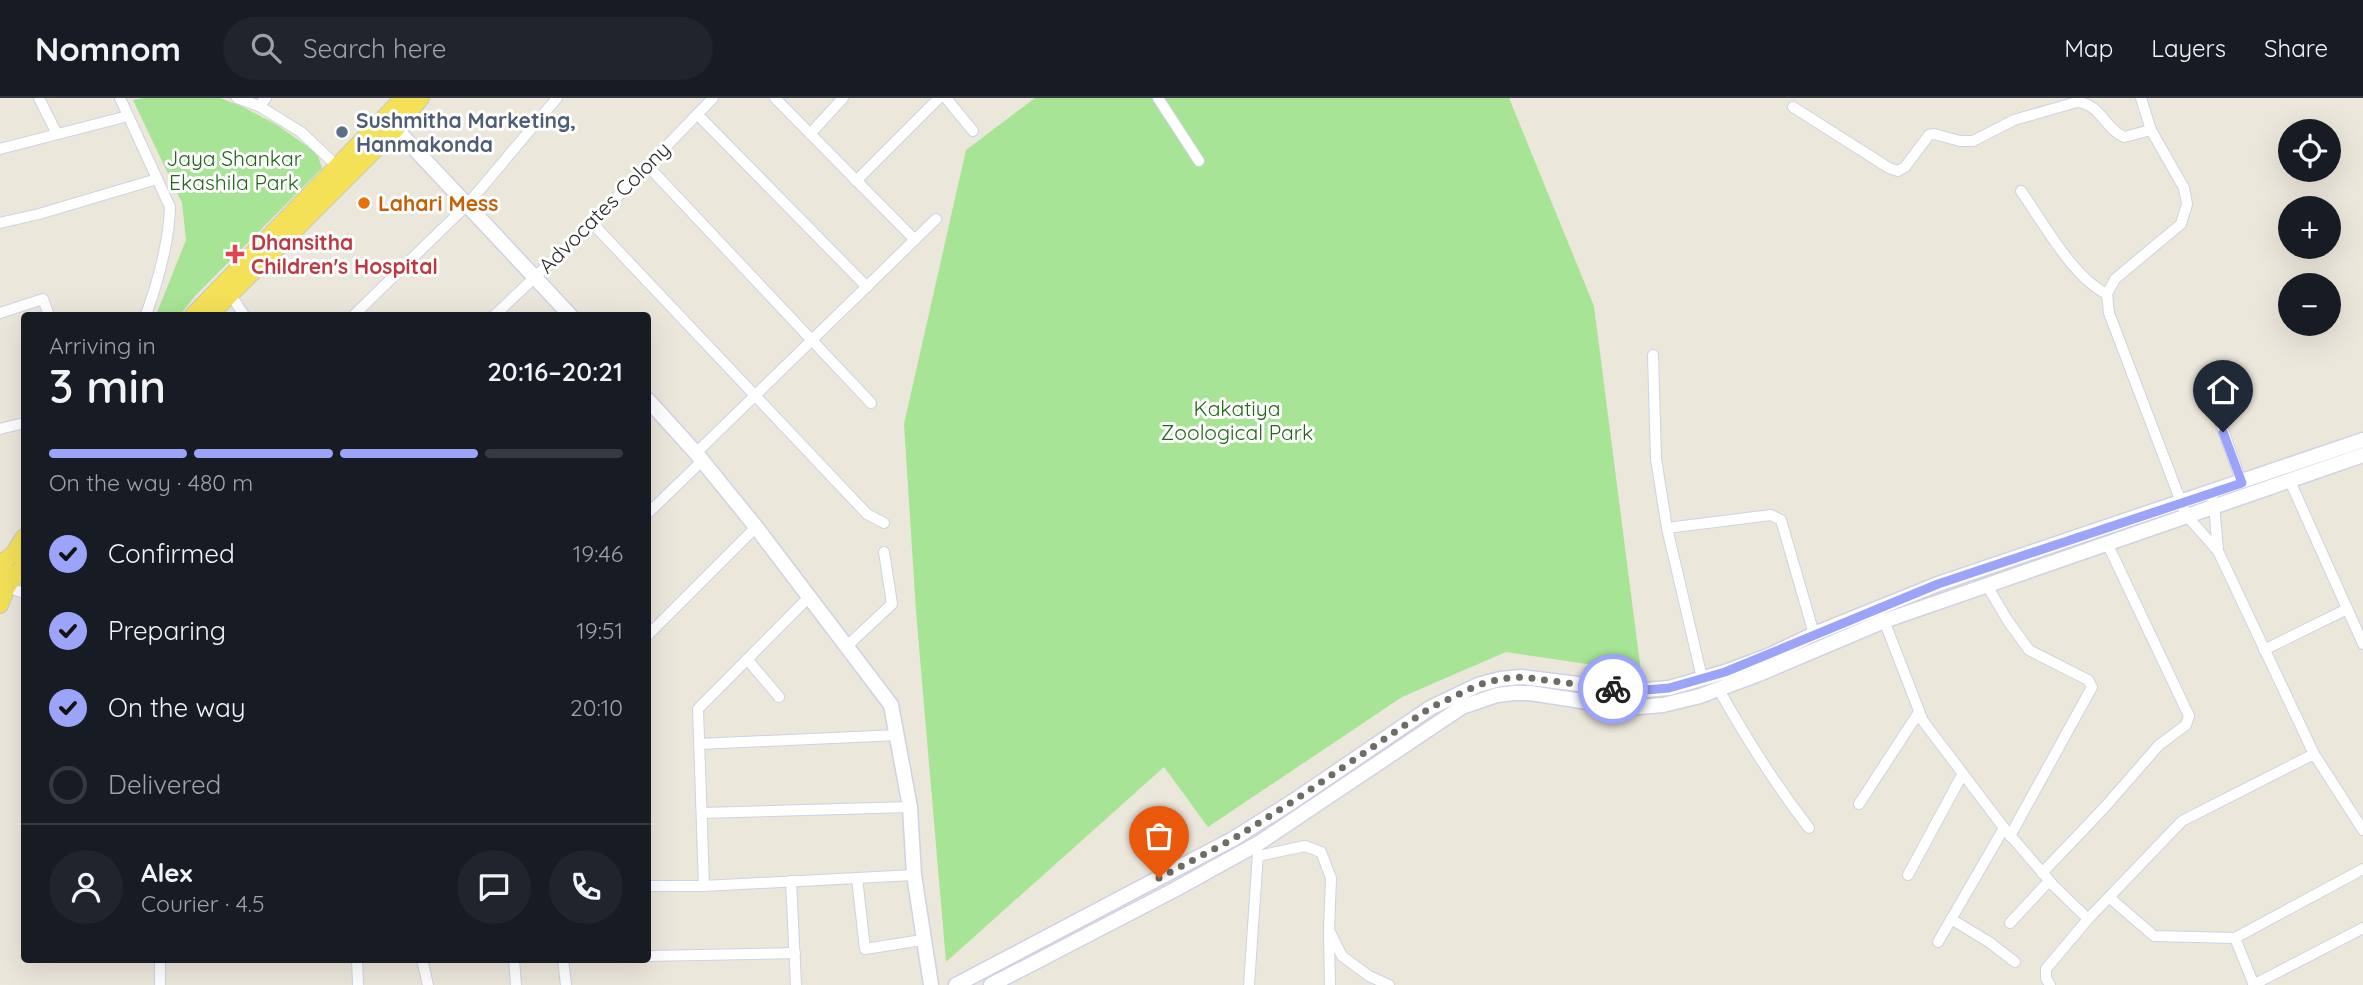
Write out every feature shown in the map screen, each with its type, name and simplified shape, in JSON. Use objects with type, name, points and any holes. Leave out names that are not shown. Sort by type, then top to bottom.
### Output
[{"type":"main road","points":[[196,312],[403,98]]},
{"type":"main road","points":[[213,312],[396,129],[421,98]]},
{"type":"main road","points":[[396,129],[567,312]]},
{"type":"main road","points":[[651,403],[756,527],[891,705],[910,807],[914,875],[931,985]]},
{"type":"main road","points":[[2212,499],[2242,483],[2362,446]]},
{"type":"main road","points":[[991,985],[1259,849],[1320,802],[1462,707],[1497,695],[1530,693],[1627,708],[1646,708],[1719,690],[1882,614],[1938,584],[2212,499],[2289,479],[2362,446]]},
{"type":"main road","points":[[956,985],[1233,839],[1430,708],[1478,685],[1522,677],[1598,688],[1669,688],[1770,655],[1814,634],[1986,584],[2106,543],[2183,509]]},
{"type":"main road","points":[[0,606],[9,575],[0,563],[14,553],[21,542]]},
{"type":"main road","points":[[4,590],[21,568]]},
{"type":"main road","points":[[1310,790],[1320,802]]},
{"type":"street","points":[[39,98],[57,134]]},
{"type":"street","points":[[120,98],[170,207],[170,224],[156,287],[147,312]]},
{"type":"street","points":[[237,98],[262,102],[301,132],[338,167]]},
{"type":"street","points":[[357,312],[467,205],[556,98]]},
{"type":"street","name":"Advocates Colony","points":[[498,312],[592,223],[713,98]]},
{"type":"street","points":[[775,98],[915,240]]},
{"type":"street","points":[[810,134],[843,98]]},
{"type":"street","points":[[856,181],[939,98]]},
{"type":"street","points":[[946,98],[973,131]]},
{"type":"street","points":[[1158,98],[1199,161]]},
{"type":"street","points":[[2141,98],[2151,130],[2184,188],[2187,204],[2181,224],[2115,279],[2107,295],[2109,313],[2183,509],[2218,551],[2314,754],[2363,830]]},
{"type":"street","points":[[1793,107],[1889,168],[1898,171],[1905,167],[1929,135],[1960,142],[1972,141],[2014,120],[2077,102],[2086,102],[2093,107],[2114,131],[2124,137],[2151,130]]},
{"type":"street","points":[[697,114],[867,287]]},
{"type":"street","points":[[0,149],[128,116]]},
{"type":"street","points":[[647,165],[871,403]]},
{"type":"street","points":[[0,223],[157,179]]},
{"type":"street","points":[[2021,191],[2080,274],[2107,295]]},
{"type":"street","points":[[651,510],[754,397],[936,219]]},
{"type":"street","points":[[592,223],[867,514],[884,523]]},
{"type":"street","points":[[230,295],[242,312]]},
{"type":"street","points":[[0,313],[44,299],[48,312]]},
{"type":"street","points":[[1653,355],[1656,459],[1667,528],[1702,678]]},
{"type":"street","points":[[2205,380],[2242,483]]},
{"type":"street","points":[[0,429],[21,424]]},
{"type":"street","points":[[2289,479],[2363,644]]},
{"type":"street","points":[[2212,499],[2218,551]]},
{"type":"street","points":[[1667,528],[1771,515],[1781,520],[1814,634]]},
{"type":"street","points":[[651,632],[756,527]]},
{"type":"street","points":[[2010,923],[2159,745],[2189,721],[2189,716],[2106,543]]},
{"type":"street","points":[[847,646],[892,604],[884,552]]},
{"type":"street","points":[[1938,943],[2092,687],[2088,680],[2029,650],[1986,584]]},
{"type":"street","points":[[704,886],[698,709],[810,596]]},
{"type":"street","points":[[2264,650],[2347,609]]},
{"type":"street","points":[[1882,614],[1923,721],[2007,832],[2046,877],[2088,919]]},
{"type":"street","points":[[747,659],[779,698]]},
{"type":"street","points":[[1719,690],[1778,788],[1809,828]]},
{"type":"street","points":[[1858,804],[1919,712]]},
{"type":"street","points":[[699,744],[898,735]]},
{"type":"street","points":[[2050,985],[2046,978],[2046,969],[2088,919],[2182,821],[2314,754]]},
{"type":"street","points":[[1908,875],[1962,775]]},
{"type":"street","points":[[702,813],[910,807]]},
{"type":"street","points":[[1249,985],[1259,849],[1305,846],[1321,852],[1331,878],[1330,985]]},
{"type":"street","points":[[2110,898],[2154,936],[2235,938],[2363,869]]},
{"type":"street","points":[[651,886],[704,886],[914,875]]},
{"type":"street","points":[[857,878],[865,949],[922,940]]},
{"type":"street","points":[[791,881],[796,985]]},
{"type":"street","points":[[1951,919],[2015,962]]},
{"type":"street","points":[[2235,938],[2254,985],[2363,928]]},
{"type":"street","points":[[1329,930],[1342,956],[1369,976],[1389,985]]},
{"type":"street","points":[[651,956],[795,953]]},
{"type":"street","points":[[160,963],[160,985]]},
{"type":"street","points":[[357,963],[358,985]]},
{"type":"street","points":[[423,963],[428,985]]},
{"type":"street","points":[[514,963],[516,985]]},
{"type":"street","points":[[563,963],[566,985]]},
{"type":"green space","name":"Jaya Shankar Ekashila Park","points":[[220,98],[277,125],[317,153],[322,168],[182,312],[157,312],[186,240],[182,203],[133,100]]},
{"type":"green space","name":"Kakatiya Zoological Park","points":[[1035,98],[1509,98],[1594,306],[1641,672],[1506,652],[1402,697],[1208,827],[1164,767],[946,962],[916,611],[904,424],[966,150]]},
{"type":"way so far","points":[[1159,878],[1233,839],[1292,802],[1430,708],[1478,685],[1522,677],[1613,689]]},
{"type":"place","name":"Sushmitha Marketing, Hanmakonda","points":[[342,132]]},
{"type":"place","name":"Lahari Mess","points":[[364,203]]},
{"type":"place","name":"Dhansitha Children's Hospital","points":[[235,254]]},
{"type":"route","points":[[1613,689],[1634,691],[1669,688],[1725,672],[1938,584],[2242,483],[2223,432]]}]
